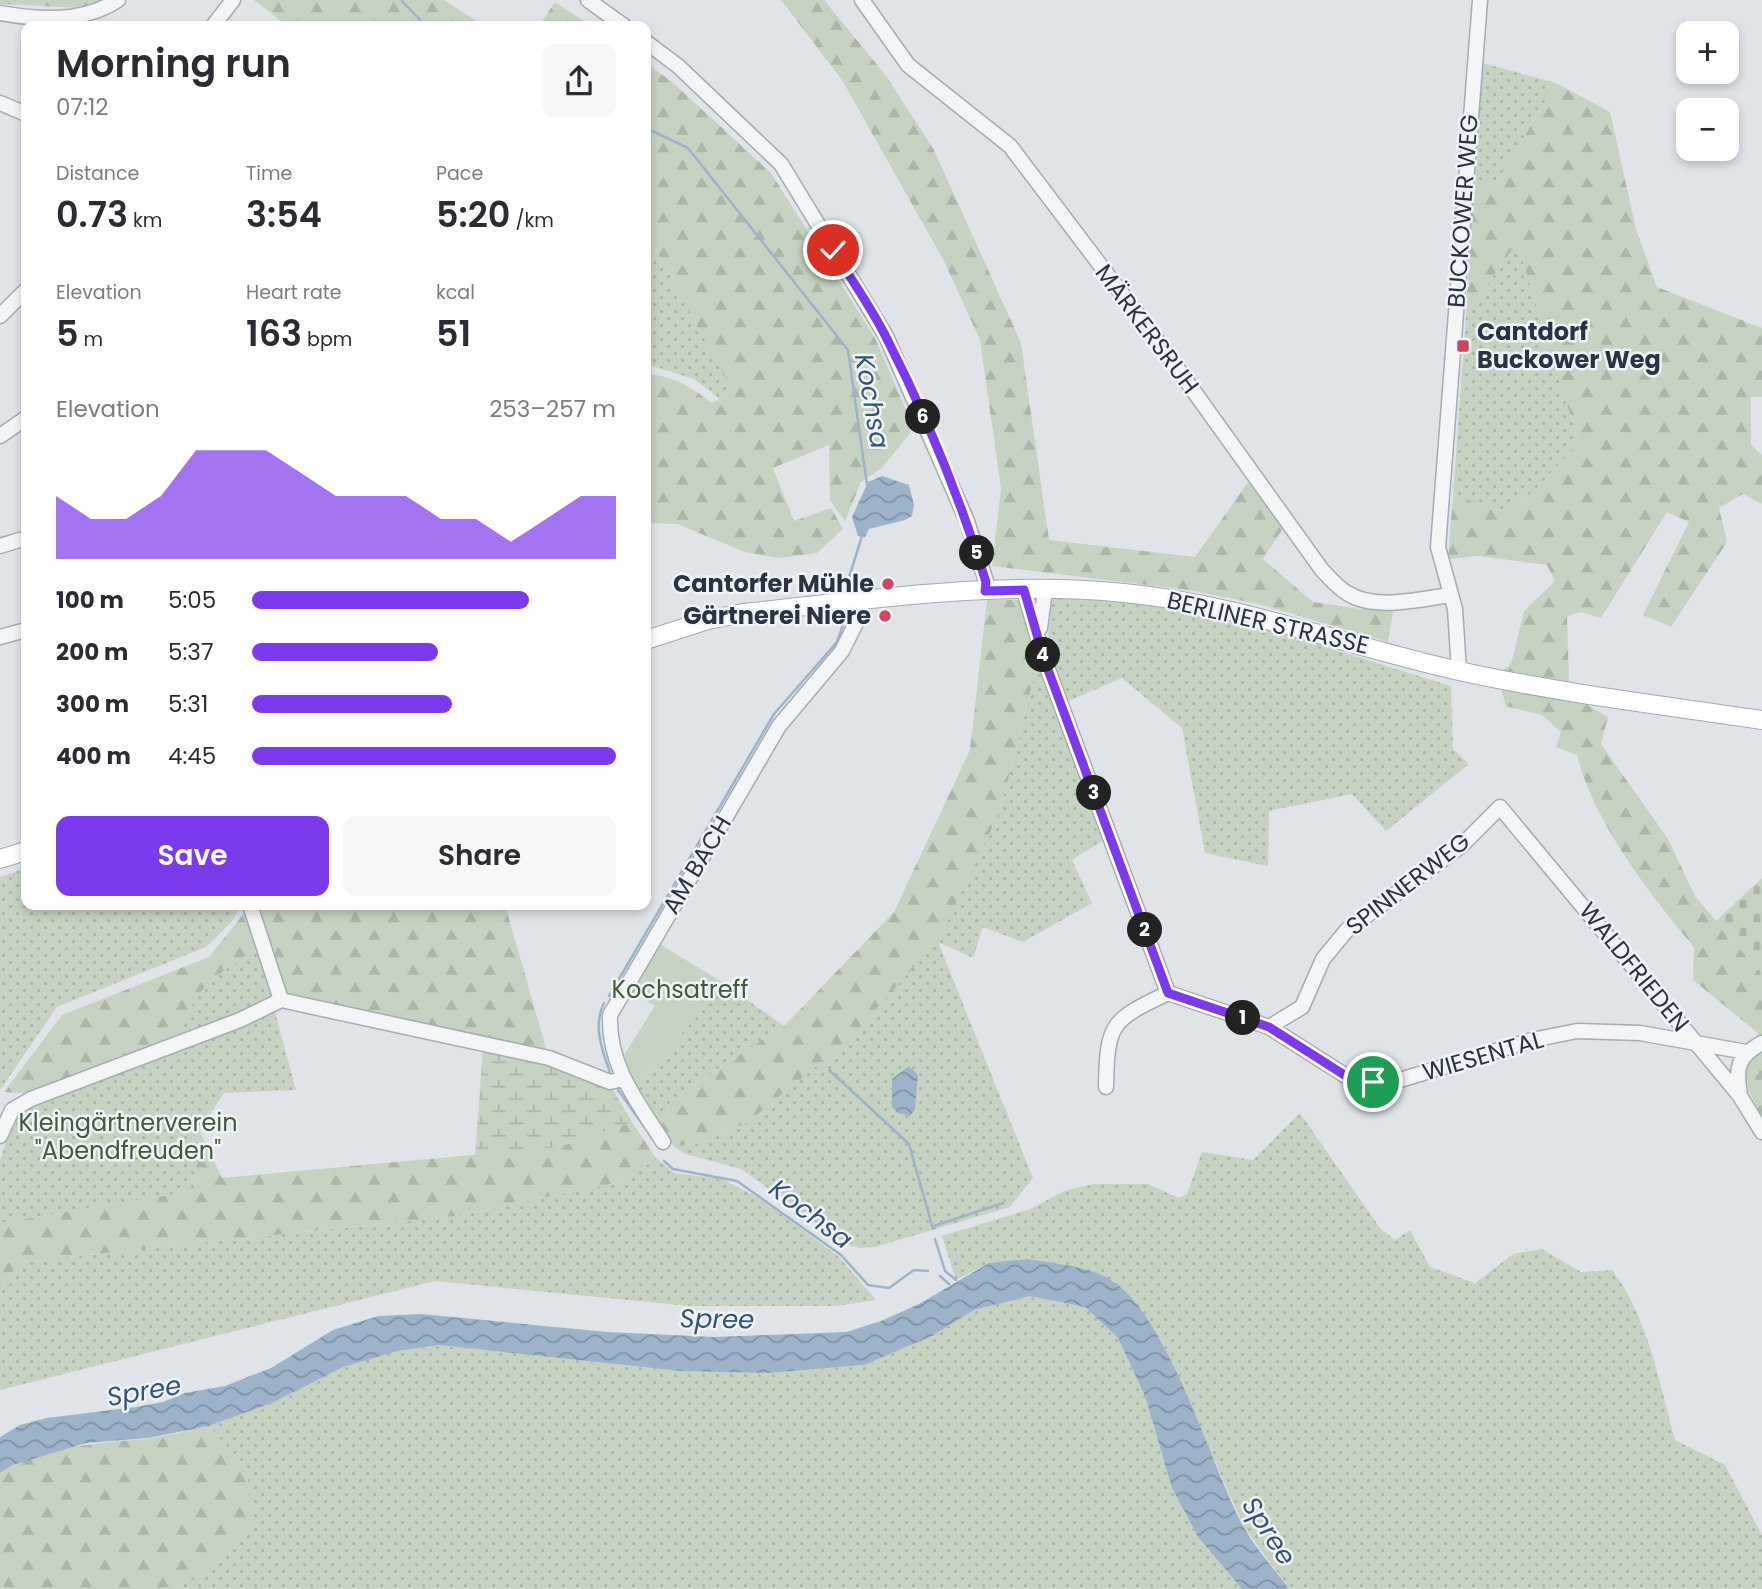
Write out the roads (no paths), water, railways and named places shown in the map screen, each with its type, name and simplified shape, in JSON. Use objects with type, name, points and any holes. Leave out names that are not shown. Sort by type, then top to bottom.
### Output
[{"type":"main road","name":"BERLINER STRASSE","points":[[651,638],[743,612],[985,591],[1121,592],[1216,606],[1460,671],[1762,720]]},
{"type":"main road","points":[[0,859],[21,853]]},
{"type":"street","points":[[0,13],[21,17],[85,17],[118,0]]},
{"type":"street","points":[[217,21],[233,0]]},
{"type":"street","points":[[588,0],[617,21]]},
{"type":"street","name":"MÄRKERSRUH","points":[[862,0],[908,65],[1010,146],[1157,340],[1322,570],[1346,593],[1365,601],[1388,602],[1451,595]]},
{"type":"street","name":"BUCKOWER WEG","points":[[1460,671],[1459,630],[1438,547],[1480,0]]},
{"type":"street","points":[[651,46],[678,66],[780,164],[886,337],[967,522],[986,582],[985,591]]},
{"type":"street","points":[[0,103],[21,112]]},
{"type":"street","points":[[0,316],[21,295]]},
{"type":"street","points":[[0,436],[21,421]]},
{"type":"street","points":[[0,546],[21,540]]},
{"type":"street","points":[[1024,590],[1039,633],[1044,659],[1168,993],[1123,1014],[1114,1027],[1107,1066],[1107,1087]]},
{"type":"street","points":[[1039,633],[1045,590]]},
{"type":"street","name":"AM BACH","points":[[663,1142],[623,1079],[610,1038],[610,1015],[779,726],[842,651],[856,623],[862,601]]},
{"type":"street","points":[[0,637],[21,631]]},
{"type":"street","name":"SPINNERWEG","points":[[1269,1027],[1302,1007],[1323,959],[1347,930],[1461,846],[1500,807]]},
{"type":"street","name":"WALDFRIEDEN","points":[[1500,807],[1740,1096],[1762,1132]]},
{"type":"street","points":[[252,910],[281,1000]]},
{"type":"street","name":"WIESENTAL","points":[[1168,993],[1269,1027],[1346,1076],[1373,1082],[1400,1080],[1532,1040],[1577,1031],[1640,1033],[1746,1052]]},
{"type":"street","points":[[0,1136],[12,1110],[31,1099],[240,1020],[281,1000],[549,1058],[610,1082],[623,1079]]},
{"type":"street","points":[[1740,1096],[1738,1068],[1746,1052],[1762,1043]]},
{"type":"water","points":[[882,476],[909,485],[914,505],[912,516],[869,529],[865,537],[858,536],[852,517],[868,482]]},
{"type":"water","points":[[909,1066],[918,1075],[915,1109],[910,1116],[898,1113],[892,1107],[892,1079]]},
{"type":"water","points":[[1027,1259],[1072,1266],[1106,1277],[1134,1301],[1153,1327],[1187,1394],[1242,1524],[1289,1589],[1242,1589],[1198,1537],[1172,1488],[1145,1396],[1118,1338],[1085,1307],[1030,1296],[974,1310],[932,1336],[864,1365],[768,1373],[680,1371],[439,1345],[398,1351],[343,1367],[272,1403],[209,1426],[148,1438],[86,1443],[13,1465],[0,1473],[0,1437],[20,1425],[47,1418],[163,1402],[185,1393],[225,1386],[271,1368],[333,1330],[378,1316],[421,1314],[607,1332],[714,1337],[846,1332],[881,1321],[919,1304],[989,1263]]},
{"type":"waterway","name":"Kochsa","points":[[402,1],[421,21]]},
{"type":"waterway","name":"Kochsa","points":[[651,130],[688,148],[848,350],[867,485]]},
{"type":"waterway","name":"Kochsa","points":[[845,590],[863,533]]},
{"type":"waterway","name":"Kochsa","points":[[609,996],[774,714],[837,642],[846,617]]},
{"type":"waterway","name":"Kochsa","points":[[604,1003],[599,1030],[611,1075]]},
{"type":"waterway","points":[[829,1070],[909,1144],[933,1229]]},
{"type":"waterway","name":"Kochsa","points":[[618,1090],[651,1136]]},
{"type":"waterway","name":"Kochsa","points":[[664,1161],[673,1169],[737,1181],[841,1255],[868,1285],[889,1288],[914,1270],[928,1271]]},
{"type":"waterway","points":[[934,1226],[1003,1203]]},
{"type":"waterway","points":[[935,1239],[945,1271],[956,1280]]},
{"type":"waterway","name":"Kochsa","points":[[940,1276],[949,1284]]},
{"type":"place","name":"Cantdorf Buckower Weg","points":[[1463,346]]},
{"type":"place","name":"Cantorfer Mühle","points":[[888,584]]},
{"type":"place","name":"Gärtnerei Niere","points":[[885,616]]},
{"type":"park label","name":"Kochsatreff","points":[[680,990]]},
{"type":"park label","name":"Kleingärtnerverein \"Abendfreuden\"","points":[[128,1137]]},
{"type":"water label","name":"Spree","points":[[717,1319]]},
{"type":"water label","name":"Spree","points":[[144,1391]]},
{"type":"water label","name":"Spree","points":[[1269,1531]]}]
